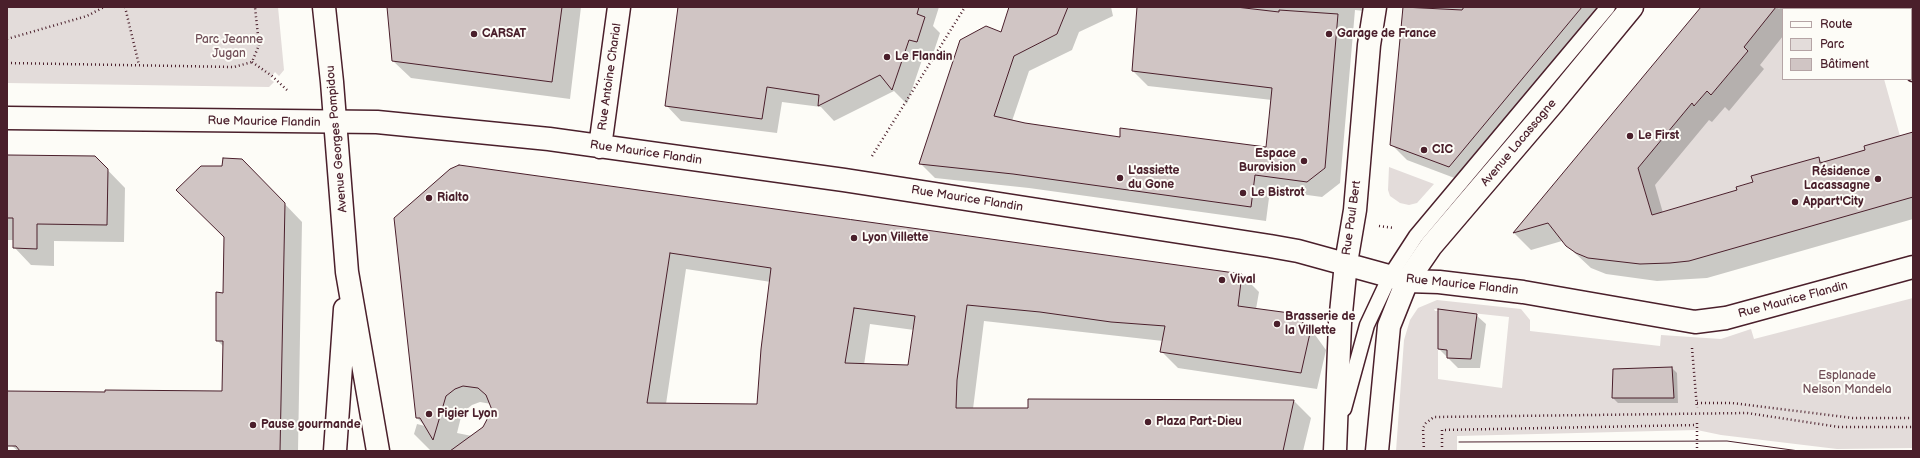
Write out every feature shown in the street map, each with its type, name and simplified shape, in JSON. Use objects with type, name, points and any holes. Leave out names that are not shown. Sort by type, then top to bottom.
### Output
[{"type":"street","name":"Avenue Georges Pompidou","points":[[324,7],[336,122],[347,272],[378,451]]},
{"type":"street","name":"Rue Antoine Charial","points":[[600,147],[619,7]]},
{"type":"street","name":"Rue Paul Bert","points":[[1336,440],[1340,323],[1346,263],[1355,210],[1369,45],[1375,7]]},
{"type":"street","name":"Avenue Lacassagne","points":[[1398,278],[1431,246],[1553,103],[1632,7]]},
{"type":"street","name":"Rue Maurice Flandin","points":[[7,118],[382,123],[549,139],[857,182],[1298,251],[1398,278],[1523,292],[1695,322],[1726,318],[1913,267]]},
{"type":"street","name":"Avenue Georges Pompidou","points":[[335,451],[347,272]]},
{"type":"street","points":[[1377,451],[1389,326],[1398,278]]},
{"type":"lane","name":"Avenue Lacassagne","points":[[1398,278],[1426,223],[1608,7]]},
{"type":"lane","name":"Rue Paul Bert","points":[[1336,440],[1367,325],[1398,278]]},
{"type":"path","points":[[7,39],[88,16],[104,7]]},
{"type":"path","points":[[125,7],[139,66]]},
{"type":"path","points":[[252,62],[259,45],[255,7]]},
{"type":"path","points":[[857,182],[965,7]]},
{"type":"path","points":[[7,63],[234,67],[252,62]]},
{"type":"path","points":[[252,62],[272,76],[287,90]]},
{"type":"path","points":[[1692,346],[1697,408]]},
{"type":"path","points":[[1697,403],[1732,403],[1853,418],[1913,418]]},
{"type":"path","points":[[1424,451],[1423,428],[1426,423],[1434,417],[1748,413],[1839,427],[1913,427]]},
{"type":"path","points":[[1442,451],[1442,430],[1697,424],[1697,451]]},
{"type":"green space","name":"Parc Jeanne Jugan","points":[[7,7],[278,7],[284,70],[279,76],[275,72],[270,79],[274,82],[269,87],[7,83]]},
{"type":"green space","points":[[1769,7],[1777,7],[1779,9],[1781,7],[1865,7],[1782,8],[1782,80],[1884,80],[1900,136],[1864,146],[1866,153],[1820,163],[1819,158],[1751,176],[1753,182],[1737,186],[1737,190],[1652,215],[1638,168],[1692,103],[1695,106],[1707,91],[1712,94],[1748,51],[1744,47]]},
{"type":"green space","points":[[1389,167],[1434,184],[1417,203],[1409,205],[1400,203],[1390,196],[1388,190]]},
{"type":"green space","name":"Esplanade Nelson Mandela","points":[[1913,298],[1913,448],[1837,449],[1721,435],[1697,430],[1457,436],[1457,451],[1396,451],[1404,340],[1410,320],[1418,308],[1437,300],[1521,309],[1530,320],[1530,331],[1660,346],[1661,335],[1721,339],[1751,329],[1754,339]],"holes":[[[1434,309],[1509,317],[1502,388],[1438,379],[1438,311],[1435,311]]]},
{"type":"building","name":"CARSAT","points":[[387,7],[562,7],[552,82],[392,61]]},
{"type":"building","points":[[678,7],[919,7],[917,14],[925,17],[917,42],[909,40],[892,90],[880,75],[818,106],[819,95],[767,87],[762,119],[665,106]]},
{"type":"building","points":[[1009,7],[1068,7],[1057,34],[1014,56],[994,116],[1025,123],[1120,137],[1120,128],[1266,147],[1272,88],[1132,71],[1137,7],[1236,7],[1279,12],[1279,10],[1338,14],[1325,168],[1307,182],[1255,175],[1251,207],[1013,174],[919,164],[960,40],[986,26],[1001,32]]},
{"type":"building","points":[[1403,7],[1462,10],[1464,7],[1582,7],[1449,167],[1390,145]]},
{"type":"building","points":[[1701,7],[1776,7],[1744,47],[1748,51],[1711,95],[1707,91],[1694,106],[1692,103],[1638,168],[1652,215],[1737,190],[1736,187],[1753,182],[1751,176],[1819,157],[1820,163],[1865,150],[1864,146],[1913,132],[1913,197],[1689,261],[1670,263],[1640,264],[1588,258],[1576,253],[1566,246],[1548,223],[1513,233]]},
{"type":"building","points":[[7,155],[95,156],[108,169],[107,225],[37,224],[37,249],[13,248],[13,218],[7,218]]},
{"type":"building","points":[[223,158],[242,159],[285,203],[280,451],[20,451],[16,446],[7,446],[7,391],[222,391],[223,341],[216,341],[216,292],[223,293],[224,237],[176,190],[201,166],[222,166]]},
{"type":"building","points":[[459,165],[1242,274],[1238,306],[1297,314],[1310,333],[1301,373],[1160,352],[1165,326],[1111,322],[1040,312],[967,305],[957,380],[956,408],[1028,408],[1028,399],[1294,400],[1283,451],[450,451],[483,427],[492,410],[486,395],[478,388],[463,386],[455,389],[446,396],[433,440],[420,418],[416,418],[394,218],[450,169]],"holes":[[[670,253],[771,268],[761,349],[757,404],[647,403]],[[854,308],[915,316],[908,365],[845,363]]]},
{"type":"building","points":[[1438,309],[1477,314],[1471,359],[1447,358],[1447,350],[1438,349]]},
{"type":"building","points":[[1672,367],[1674,398],[1612,398],[1613,369]]},
{"type":"tram line","points":[[1459,442],[1727,441],[1799,451]]},
{"type":"place","name":"CARSAT","points":[[474,34]]},
{"type":"place","name":"Garage de France","points":[[1329,34]]},
{"type":"place","name":"Le Flandin","points":[[887,57]]},
{"type":"place","name":"Le First","points":[[1630,136]]},
{"type":"place","name":"CIC","points":[[1424,150]]},
{"type":"place","name":"Espace Burovision","points":[[1304,161]]},
{"type":"place","name":"L'assiette du Gone","points":[[1120,178]]},
{"type":"place","name":"Résidence Lacassagne","points":[[1878,179]]},
{"type":"place","name":"Le Bistrot","points":[[1243,193]]},
{"type":"place","name":"Rialto","points":[[429,198]]},
{"type":"place","name":"Appart'City","points":[[1795,202]]},
{"type":"place","name":"Lyon Villette","points":[[854,238]]},
{"type":"place","name":"Vival","points":[[1222,280]]},
{"type":"place","name":"Brasserie de la Villette","points":[[1277,324]]},
{"type":"place","name":"Pigier Lyon","points":[[429,414]]},
{"type":"place","name":"Plaza Part-Dieu","points":[[1148,422]]},
{"type":"place","name":"Pause gourmande","points":[[253,425]]}]
